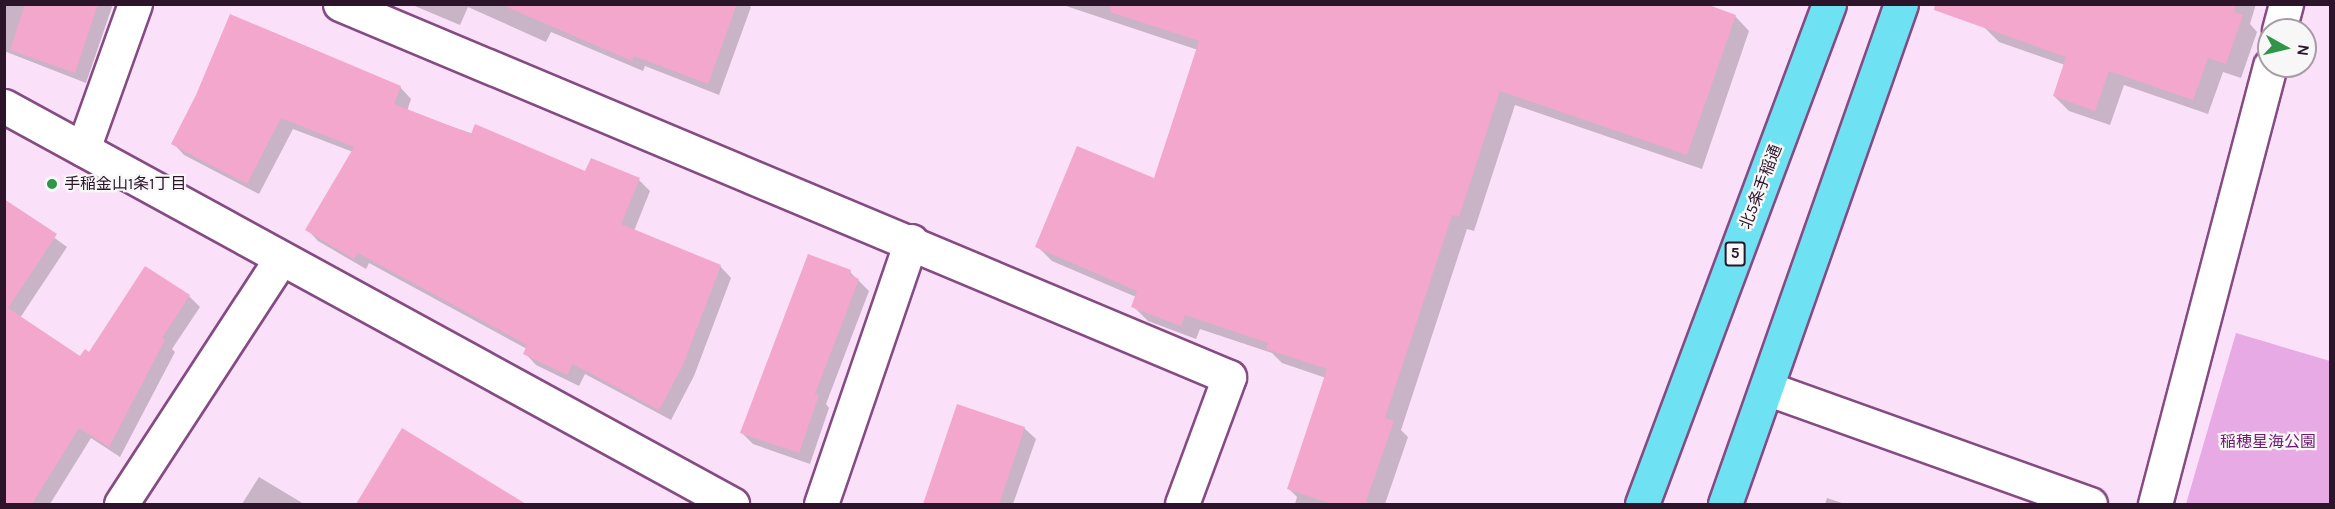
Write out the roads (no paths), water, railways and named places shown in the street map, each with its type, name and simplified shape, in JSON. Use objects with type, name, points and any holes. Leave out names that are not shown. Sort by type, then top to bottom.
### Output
[{"type":"highway","name":"北5条手稲通","points":[[1642,504],[1829,4]]},
{"type":"highway","points":[[1725,504],[1769,389],[1901,4]]},
{"type":"street","points":[[83,149],[135,4]]},
{"type":"street","points":[[340,4],[911,241],[1228,377],[1182,504]]},
{"type":"street","points":[[2155,504],[2267,78]]},
{"type":"street","points":[[4,106],[280,260],[732,504]]},
{"type":"street","points":[[821,504],[911,241]]},
{"type":"street","points":[[121,504],[280,260]]},
{"type":"street","points":[[1769,389],[2090,504]]},
{"type":"place","name":"手稲金山1条1丁目","points":[[52,184]]},
{"type":"park label","name":"稲穂星海公園","points":[[2268,442]]}]
